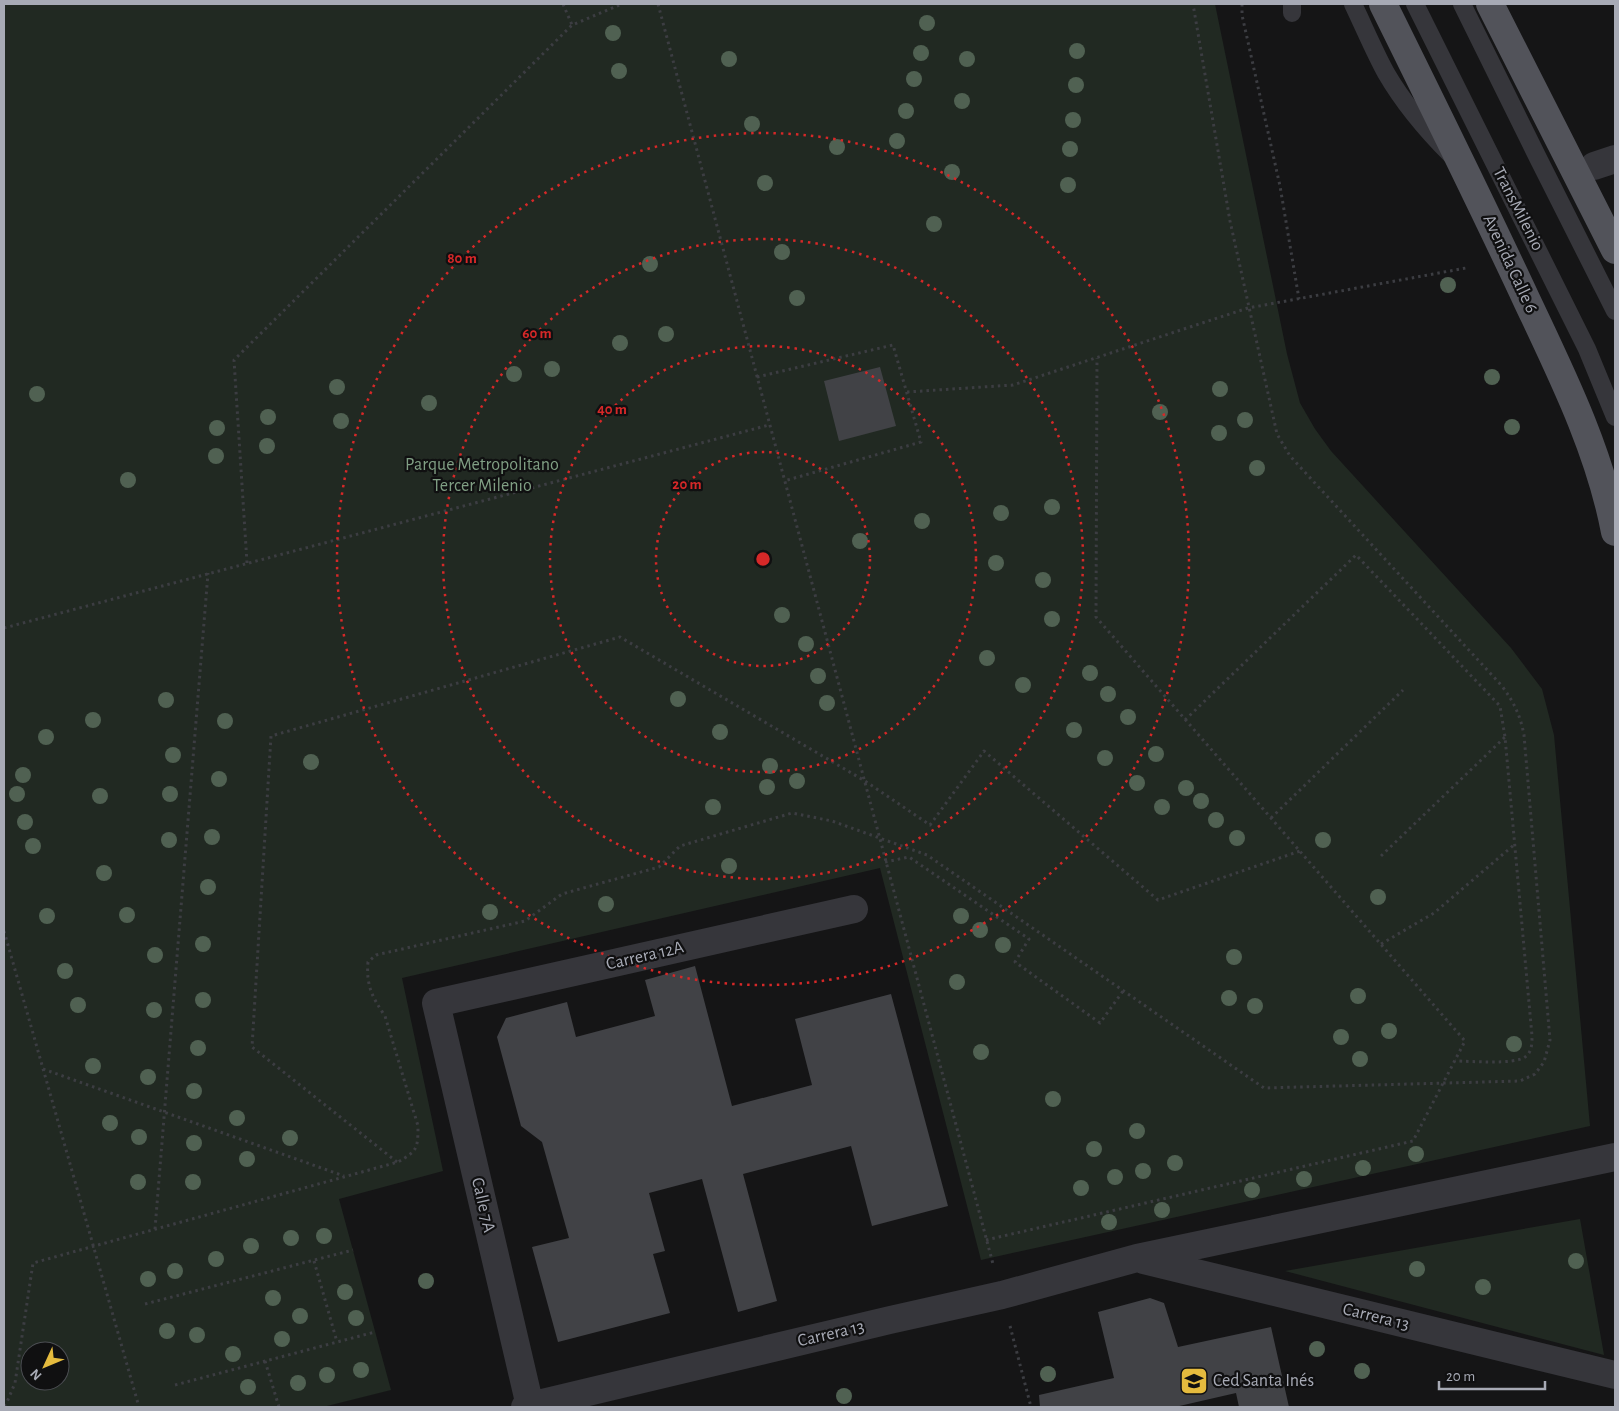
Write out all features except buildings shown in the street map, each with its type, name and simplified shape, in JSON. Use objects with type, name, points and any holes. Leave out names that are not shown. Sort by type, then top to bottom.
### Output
[{"type":"main road","name":"Avenida Calle 6","points":[[1383,4],[1464,168],[1557,364],[1587,434],[1606,494],[1615,532]]},
{"type":"main road","points":[[1490,4],[1615,250]]},
{"type":"street","name":"Carrera 12A","points":[[436,1003],[854,909]]},
{"type":"street","name":"Calle 7A","points":[[436,1003],[527,1407]]},
{"type":"street","name":"Carrera 13","points":[[527,1407],[1002,1295],[1137,1258],[1615,1157]]},
{"type":"street","name":"Carrera 13","points":[[1137,1258],[1615,1375]]},
{"type":"lane","points":[[1353,4],[1386,73],[1404,102],[1427,131],[1464,168]]},
{"type":"lane","name":"TransMilenio","points":[[1415,4],[1587,349],[1615,417]]},
{"type":"lane","points":[[1462,4],[1615,312]]},
{"type":"path","points":[[563,4],[572,26]]},
{"type":"path","points":[[247,563],[234,360],[572,26],[622,4]]},
{"type":"path","points":[[658,4],[1031,1407]]},
{"type":"path","points":[[4,1406],[15,1383],[33,1263],[398,1162],[412,1154],[418,1142],[418,1126],[386,1016],[376,1003],[369,988],[368,962],[376,954],[525,921],[562,894],[659,867],[680,846],[792,813],[832,820],[927,855],[1264,1088],[1520,1081],[1535,1074],[1544,1062],[1550,1040],[1521,717],[1502,686],[1290,456],[1277,434],[1230,221],[1193,4]]},
{"type":"path","points":[[1242,4],[1242,15],[1280,186],[1299,299]]},
{"type":"path","points":[[906,392],[1013,385],[1248,308],[1466,268]]},
{"type":"path","points":[[757,377],[893,346],[921,442],[784,481]]},
{"type":"path","points":[[986,1240],[1413,1140],[1465,1041],[1096,617],[1097,358]]},
{"type":"path","points":[[4,628],[769,424]]},
{"type":"path","points":[[1185,720],[1356,555],[1500,706],[1506,737],[1532,1036],[1531,1049],[1526,1057],[1516,1061],[1455,1061]]},
{"type":"path","points":[[155,1229],[208,573]]},
{"type":"path","points":[[398,1162],[252,1047],[271,736],[620,637],[864,781],[930,825],[984,751],[1158,900],[1300,851]]},
{"type":"path","points":[[1271,818],[1403,690]]},
{"type":"path","points":[[1381,856],[1506,737]]},
{"type":"path","points":[[1381,944],[1434,913],[1515,844]]},
{"type":"path","points":[[885,862],[909,857],[1029,939],[1015,962],[1100,1023],[1123,991]]},
{"type":"path","points":[[4,931],[138,1407]]},
{"type":"path","points":[[43,1069],[345,1176]]},
{"type":"path","points":[[145,1304],[353,1250]]},
{"type":"path","points":[[314,1260],[337,1342]]},
{"type":"path","points":[[175,1385],[375,1332]]},
{"type":"path","points":[[265,1361],[279,1407]]},
{"type":"green space","name":"Parque Metropolitano Tercer Milenio","points":[[4,4],[1215,4],[1287,354],[1300,403],[1315,429],[1331,451],[1511,648],[1542,689],[1554,735],[1590,1126],[981,1260],[880,868],[402,978],[443,1171],[339,1199],[391,1390],[323,1407],[4,1407]]},
{"type":"green space","points":[[1580,1219],[1604,1355],[1285,1271]]},
{"type":"place","name":"Ced Santa Inés","points":[[1194,1381]]}]
